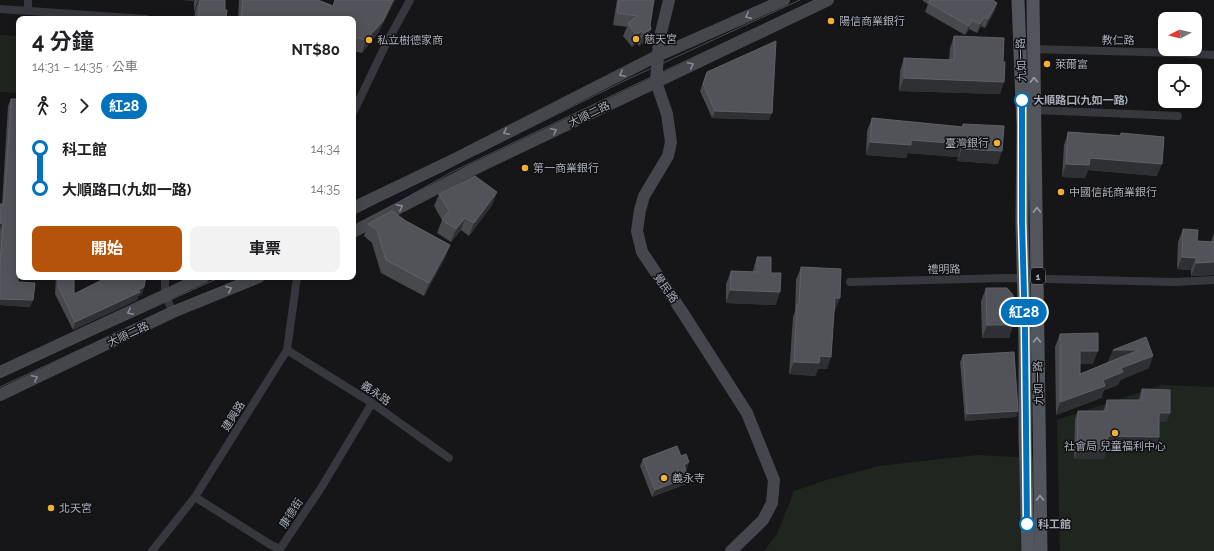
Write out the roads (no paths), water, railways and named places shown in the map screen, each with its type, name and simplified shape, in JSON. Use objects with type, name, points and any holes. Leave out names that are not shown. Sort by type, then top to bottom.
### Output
[{"type":"main road","name":"九如一路","points":[[1018,0],[1023,127],[1022,222],[1028,551]]},
{"type":"main road","name":"九如一路","points":[[1033,0],[1038,279],[1037,348],[1042,551]]},
{"type":"street","points":[[28,0],[28,11]]},
{"type":"street","points":[[356,107],[386,44],[410,0]]},
{"type":"street","name":"覺民路","points":[[669,0],[659,41],[656,82],[667,114],[671,142],[668,156],[644,196],[637,231],[642,252],[682,310],[747,413],[774,480],[772,503],[763,520],[731,551]]},
{"type":"street","name":"大順二路","points":[[356,207],[448,162],[657,56],[784,0]]},
{"type":"street","name":"大順二路","points":[[356,230],[468,172],[828,0]]},
{"type":"street","points":[[0,9],[102,16]]},
{"type":"street","name":"教仁路","points":[[1021,50],[1034,49],[1214,55]]},
{"type":"street","points":[[1035,110],[1178,116]]},
{"type":"street","name":"禮明路","points":[[850,282],[1024,278],[1038,279]]},
{"type":"street","points":[[1038,279],[1175,282],[1214,280]]},
{"type":"street","points":[[165,280],[165,295],[173,312]]},
{"type":"street","name":"大順二路","points":[[0,372],[198,280]]},
{"type":"street","name":"大順二路","points":[[0,395],[173,312],[252,280]]},
{"type":"street","name":"建興路","points":[[152,551],[195,497],[287,350],[297,280]]},
{"type":"street","name":"義永路","points":[[287,350],[372,403],[449,458]]},
{"type":"street","name":"康德街","points":[[195,497],[271,546],[280,549],[321,488],[372,403]]},
{"type":"tram line","points":[[477,154],[626,80],[800,0]]},
{"type":"tram line","points":[[356,224],[452,172],[815,0]]},
{"type":"tram line","points":[[356,213],[391,195],[445,170]]},
{"type":"tram line","points":[[0,377],[214,280]]},
{"type":"tram line","points":[[0,387],[171,307],[238,280]]},
{"type":"place","name":"陽信商業銀行","points":[[831,21]]},
{"type":"place","name":"慈天宮","points":[[636,39]]},
{"type":"place","name":"私立樹德家商","points":[[369,40]]},
{"type":"place","name":"萊爾富","points":[[1047,64]]},
{"type":"place","name":"大順路口(九如一路)","points":[[1022,100]]},
{"type":"place","name":"臺灣銀行","points":[[997,143]]},
{"type":"place","name":"第一商業銀行","points":[[525,168]]},
{"type":"place","name":"中國信託商業銀行","points":[[1061,192]]},
{"type":"place","name":"社會局 兒童福利中心","points":[[1115,433]]},
{"type":"place","name":"義永寺","points":[[664,478]]},
{"type":"place","name":"北天宮","points":[[51,508]]},
{"type":"place","name":"科工館","points":[[1027,524]]}]
